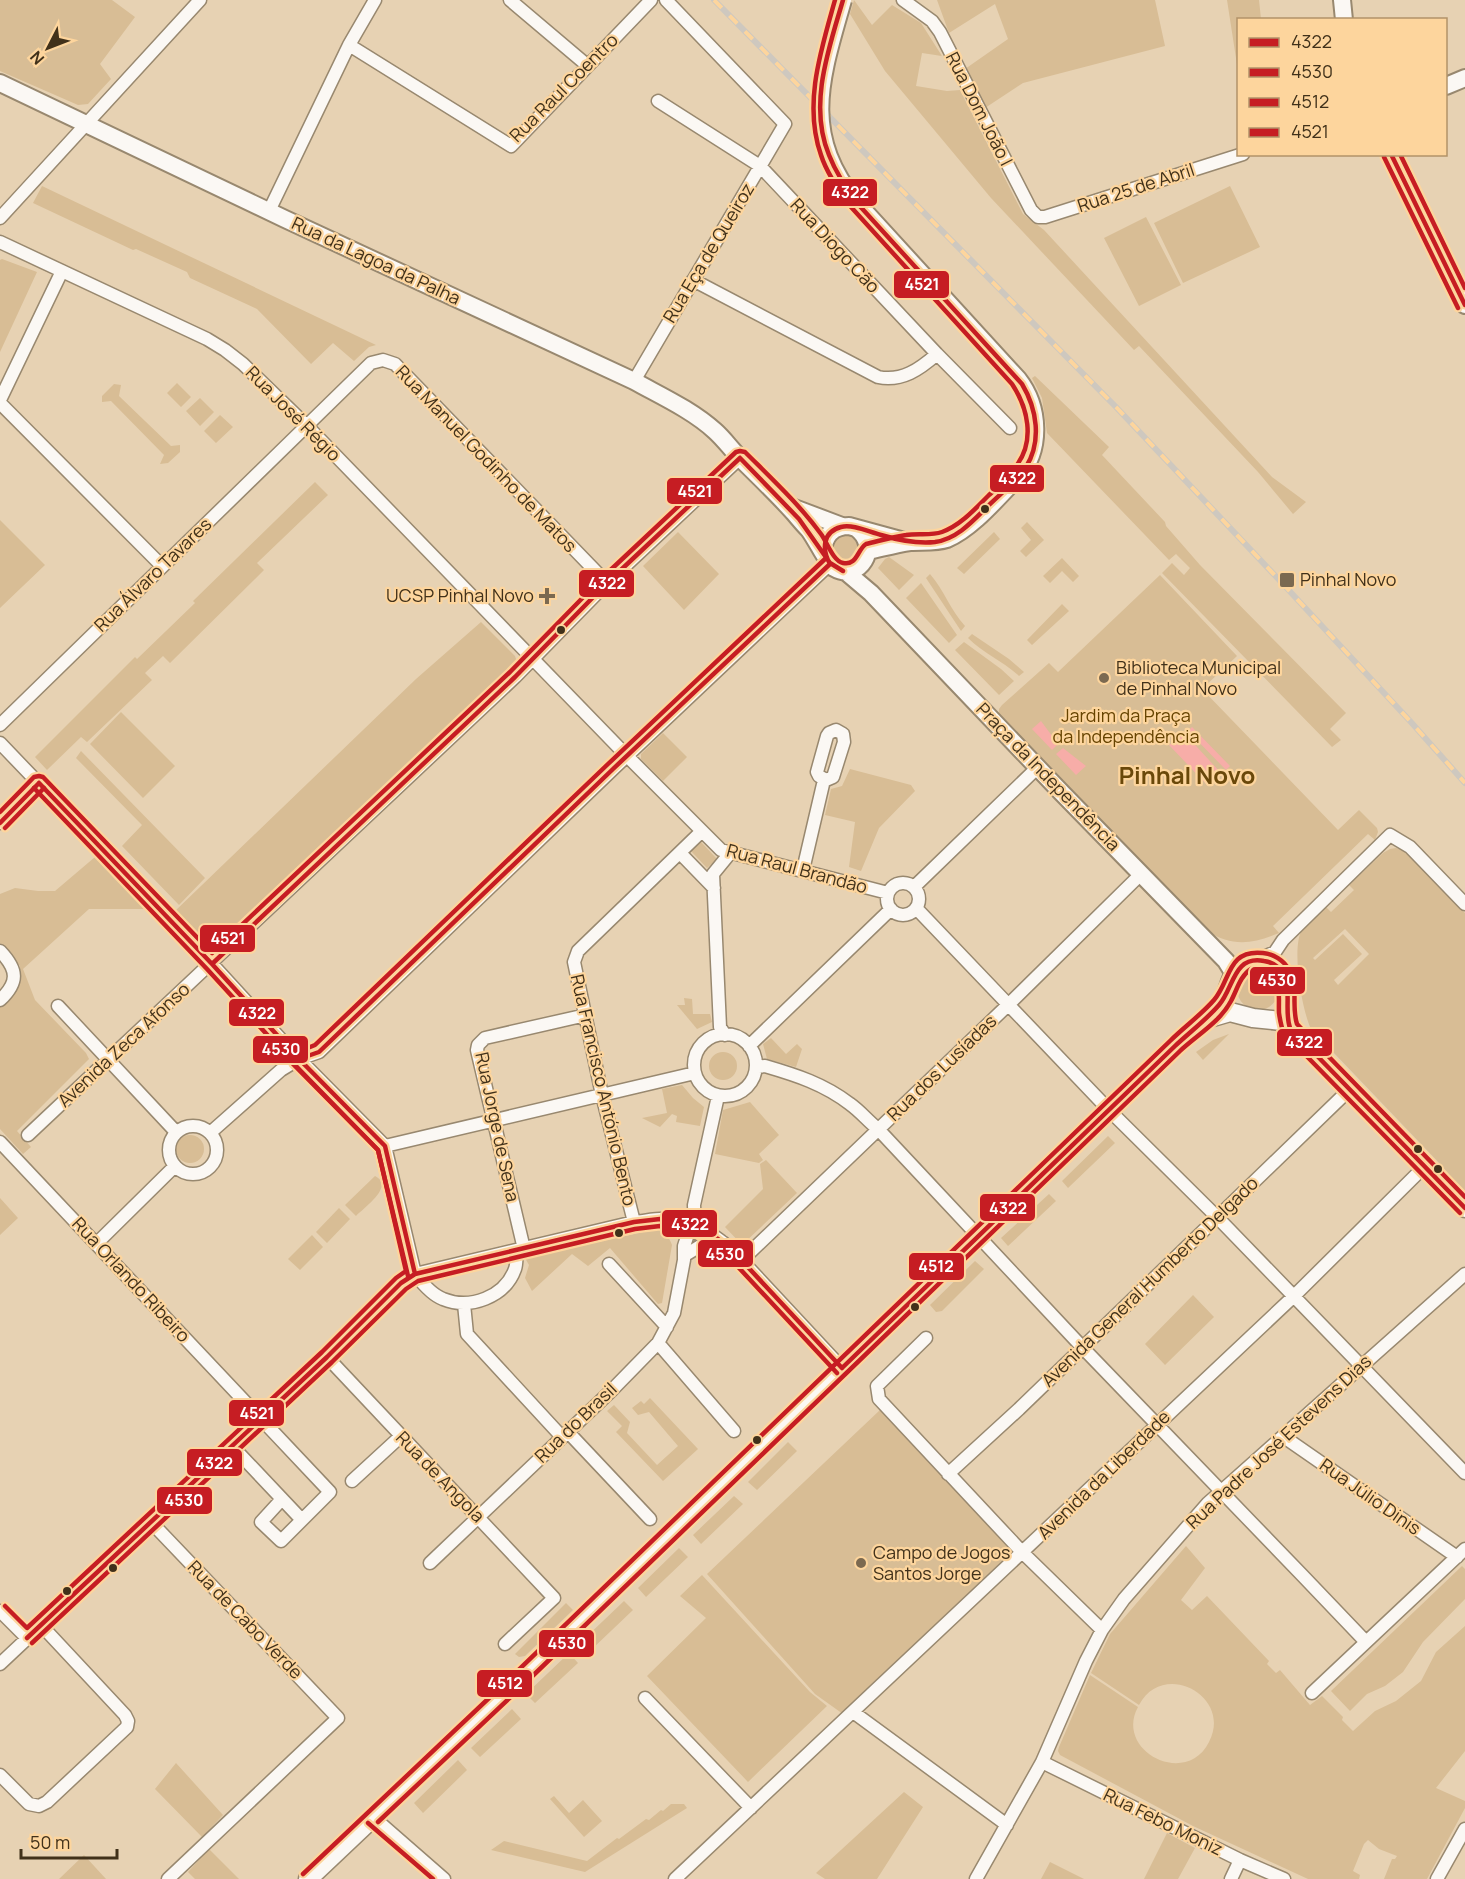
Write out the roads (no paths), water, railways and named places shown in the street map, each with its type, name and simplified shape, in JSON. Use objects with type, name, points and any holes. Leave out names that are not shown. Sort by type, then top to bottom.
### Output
[{"type":"main road","points":[[740,458],[786,505],[849,527],[908,542],[935,542],[959,532],[1018,477],[1028,464],[1034,440],[1034,414],[1026,390],[1018,379],[857,203],[842,183],[828,157],[820,115],[821,81],[843,0]]},
{"type":"main road","points":[[1342,0],[1344,18]]},
{"type":"main road","points":[[1447,86],[1465,78]]},
{"type":"main road","name":"Rua da Lagoa da Palha","points":[[0,83],[634,381],[688,411],[714,430],[740,458]]},
{"type":"main road","points":[[1392,156],[1464,299]]},
{"type":"main road","name":"Praça da Independência","points":[[786,505],[809,530],[833,562],[871,593],[1141,874],[1230,972]]},
{"type":"main road","points":[[871,593],[865,557],[866,537],[849,527],[830,532],[826,538],[833,562],[851,570],[865,557],[908,542]]},
{"type":"main road","points":[[308,1879],[1187,1034],[1208,1018],[1222,1001],[1230,972],[1252,961],[1266,961],[1275,965],[1287,981],[1286,1019],[1290,1028]]},
{"type":"main road","points":[[1230,972],[1229,992],[1236,1009],[1244,1015]]},
{"type":"main road","points":[[1263,1018],[1273,1016],[1286,1001]]},
{"type":"main road","points":[[1208,1018],[1230,1012],[1253,1018],[1281,1021],[1465,1208]]},
{"type":"street","points":[[0,219],[200,0]]},
{"type":"street","points":[[269,211],[349,45],[375,0]]},
{"type":"street","points":[[510,0],[588,66]]},
{"type":"street","name":"Rua Raul Coentro","points":[[349,45],[511,146],[651,0]]},
{"type":"street","name":"Rua Eça de Queiroz","points":[[634,381],[785,124],[666,0]]},
{"type":"street","name":"Rua Dom João I","points":[[903,0],[932,21],[940,32],[1031,210]]},
{"type":"street","name":"Rua Diogo Cão","points":[[658,101],[760,166],[1010,428]]},
{"type":"street","name":"Rua 25 de Abril","points":[[1031,210],[1038,217],[1045,217],[1237,156]]},
{"type":"street","points":[[0,233],[0,240]]},
{"type":"street","name":"Rua José Régio","points":[[0,240],[207,339],[243,364],[307,426],[533,659]]},
{"type":"street","points":[[62,271],[0,402],[162,566]]},
{"type":"street","points":[[693,280],[878,376],[888,379],[905,376],[924,366],[937,354]]},
{"type":"street","name":"Rua Manuel Godinho de Matos","points":[[307,426],[371,363],[383,360],[395,364],[607,583]]},
{"type":"street","name":"Rua Álvaro Tavares","points":[[0,725],[307,426]]},
{"type":"street","name":"Avenida Zeca Afonso","points":[[28,1135],[533,659],[607,583],[740,458]]},
{"type":"street","points":[[210,1133],[281,1070],[299,1059],[319,1052],[833,562]]},
{"type":"street","name":"Rua Raul Brandão","points":[[533,659],[721,850],[888,893]]},
{"type":"street","points":[[0,743],[212,964],[299,1059],[385,1146],[415,1274],[426,1286],[442,1299],[464,1304],[479,1302],[490,1297],[505,1285],[515,1269],[520,1250]]},
{"type":"street","points":[[914,887],[1038,767]]},
{"type":"street","points":[[803,870],[824,780]]},
{"type":"street","points":[[0,823],[39,783]]},
{"type":"street","name":"Rua Francisco António Bento","points":[[634,1222],[602,1095],[574,962],[578,951],[702,831]]},
{"type":"street","points":[[1252,961],[1275,952],[1283,940],[1390,836],[1410,847],[1465,904]]},
{"type":"street","points":[[725,1035],[720,1027],[713,874],[731,852]]},
{"type":"street","points":[[681,853],[714,888]]},
{"type":"street","name":"Rua dos Lusíadas","points":[[742,1260],[1141,874]]},
{"type":"street","points":[[905,883],[914,887],[919,897],[916,908],[912,912],[901,915],[891,909],[888,904],[888,893],[895,885],[905,883]]},
{"type":"street","points":[[916,908],[1109,1110],[1217,1217],[1465,1473]]},
{"type":"street","points":[[749,1046],[891,909]]},
{"type":"street","points":[[1279,947],[1278,956],[1282,972]]},
{"type":"street","points":[[0,951],[8,959],[14,974],[13,986],[0,1000]]},
{"type":"street","points":[[57,1006],[176,1132]]},
{"type":"street","name":"Rua Jorge de Sena","points":[[520,1250],[494,1120],[477,1050],[481,1041],[486,1038],[586,1015]]},
{"type":"street","points":[[716,1036],[734,1036],[749,1046],[756,1060],[756,1067],[750,1084],[744,1090],[727,1096],[718,1095],[703,1087],[695,1073],[694,1064],[700,1047],[707,1040],[716,1036]]},
{"type":"street","points":[[756,1067],[765,1066],[786,1072],[824,1087],[853,1106],[878,1129],[1156,1426],[1366,1642]]},
{"type":"street","points":[[385,1146],[695,1073]]},
{"type":"street","name":"Avenida General Humberto Delgado","points":[[948,1474],[1019,1410],[1350,1089]]},
{"type":"street","name":"Rua do Brasil","points":[[430,1563],[658,1343],[674,1313],[685,1254],[694,1239],[694,1205],[718,1095]]},
{"type":"street","points":[[187,1126],[195,1126],[210,1133],[216,1143],[216,1152],[210,1167],[198,1173],[190,1173],[175,1166],[169,1155],[169,1147],[176,1132],[187,1126]]},
{"type":"street","name":"Rua Orlando Ribeiro","points":[[0,1142],[330,1492],[302,1520]]},
{"type":"street","points":[[97,1243],[175,1166]]},
{"type":"street","name":"Avenida da Liberdade","points":[[675,1879],[1294,1296],[1425,1166]]},
{"type":"street","points":[[662,1219],[678,1231],[685,1254],[700,1246],[721,1241]]},
{"type":"street","points":[[0,1664],[327,1357],[401,1283],[415,1274],[634,1222],[662,1219],[689,1223],[721,1241],[742,1260],[842,1368]]},
{"type":"street","points":[[609,1264],[667,1327]]},
{"type":"street","name":"Rua Padre José Estevens Dias","points":[[976,1879],[1042,1762],[1102,1630],[1124,1599],[1208,1503],[1465,1274]]},
{"type":"street","points":[[464,1304],[467,1334],[650,1519]]},
{"type":"street","points":[[926,1338],[877,1386],[879,1399],[1023,1553],[1102,1630]]},
{"type":"street","points":[[658,1343],[734,1431]]},
{"type":"street","name":"Rua de Angola","points":[[327,1357],[554,1598],[505,1644]]},
{"type":"street","points":[[352,1481],[401,1436]]},
{"type":"street","name":"Rua Júlio Dinis","points":[[1284,1437],[1461,1553]]},
{"type":"street","points":[[232,1446],[302,1520],[280,1541],[261,1522],[282,1499]]},
{"type":"street","name":"Rua de Cabo Verde","points":[[151,1522],[338,1718],[168,1879]]},
{"type":"street","points":[[1312,1693],[1461,1553]]},
{"type":"street","points":[[0,1611],[27,1638]]},
{"type":"street","points":[[0,1774],[29,1804],[39,1806],[47,1802],[127,1727],[126,1715],[41,1625]]},
{"type":"street","points":[[645,1698],[751,1808]]},
{"type":"street","points":[[853,1712],[1007,1825]]},
{"type":"street","name":"Rua Febo Moniz","points":[[1042,1762],[1240,1860],[1284,1879]]},
{"type":"street","points":[[373,1817],[440,1878]]},
{"type":"street","points":[[1437,1879],[1464,1833]]},
{"type":"street","points":[[1232,1879],[1240,1860]]},
{"type":"railway","points":[[714,0],[1116,407],[1283,584],[1465,783]]},
{"type":"place","name":"Pinhal Novo","points":[[1287,580]]},
{"type":"place","name":"UCSP Pinhal Novo","points":[[547,596]]},
{"type":"place","name":"Biblioteca Municipal de Pinhal Novo","points":[[1104,678]]},
{"type":"place","name":"Campo de Jogos Santos Jorge","points":[[861,1563]]},
{"type":"district","name":"Pinhal Novo","points":[[1187,776]]},
{"type":"park label","name":"Jardim da Praça da Independência","points":[[1126,726]]}]
